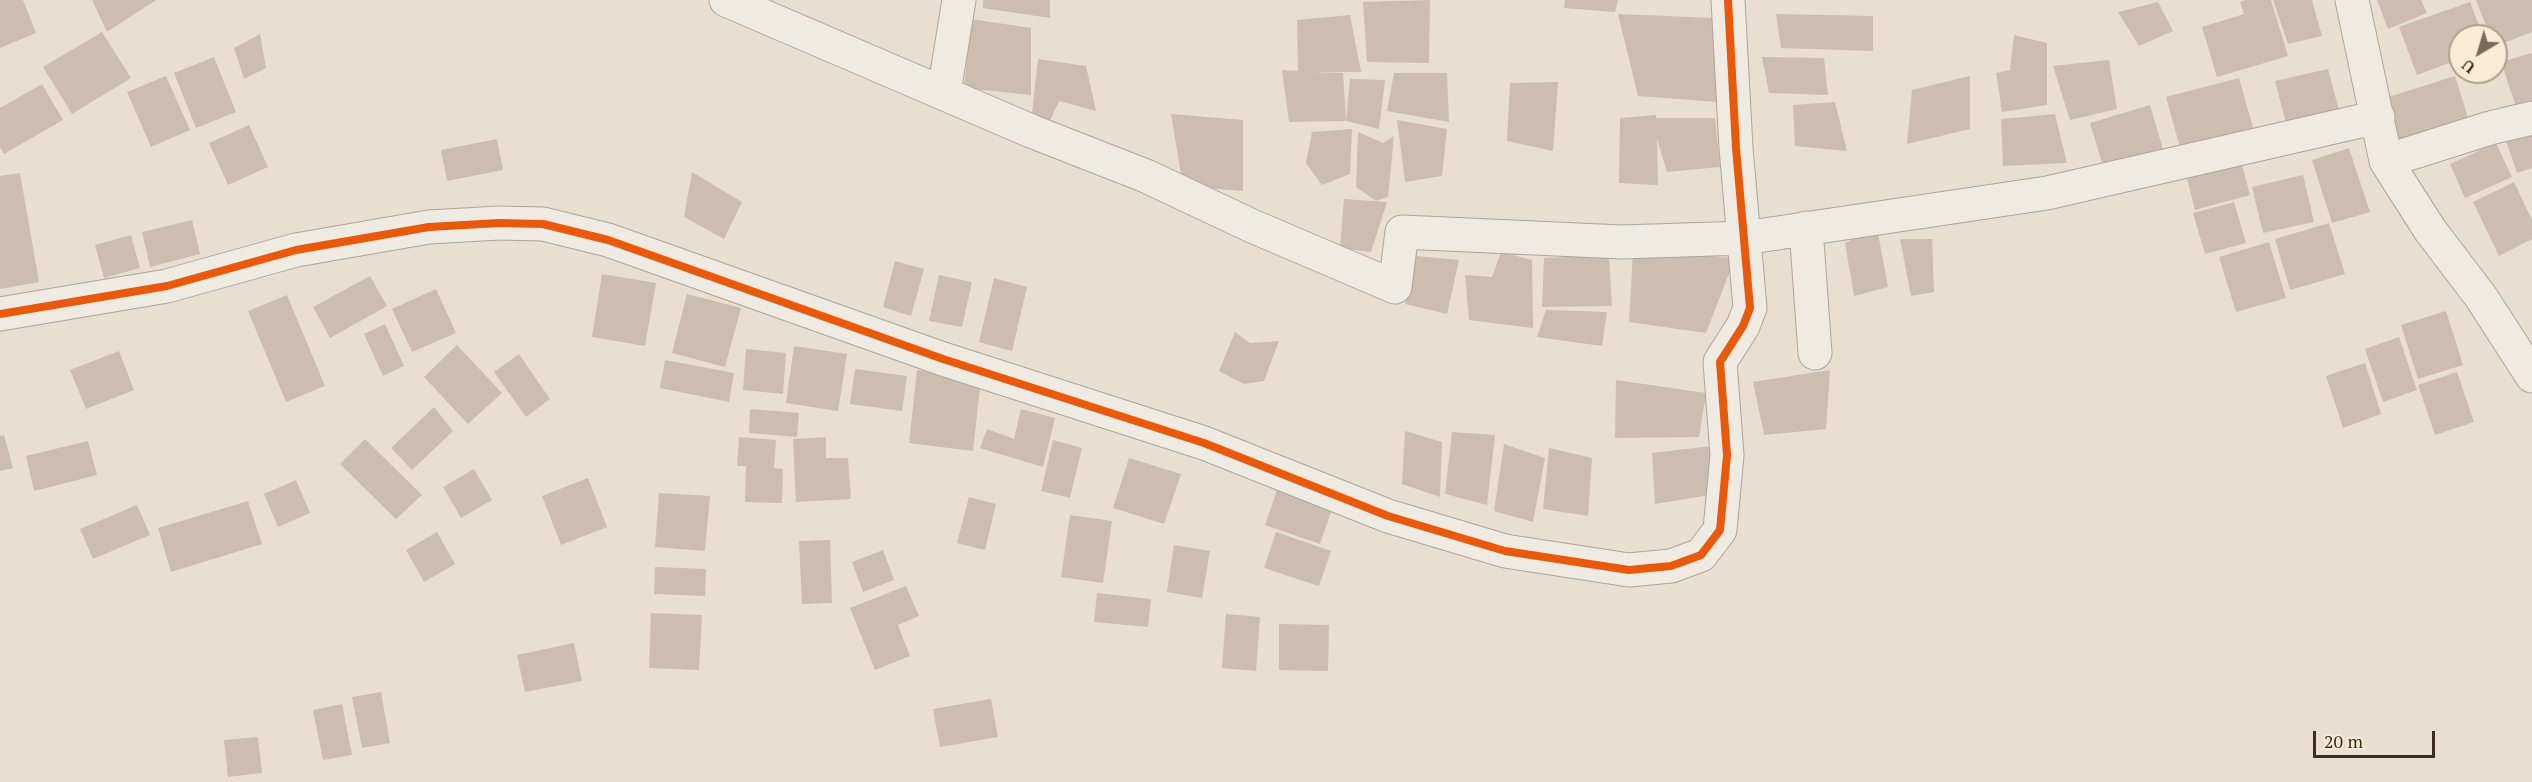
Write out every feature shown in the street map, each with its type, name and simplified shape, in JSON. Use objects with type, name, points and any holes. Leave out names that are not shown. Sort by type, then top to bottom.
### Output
[{"type":"street","points":[[726,0],[1031,131],[1146,176],[1252,226],[1395,287],[1402,232],[1622,242],[1744,238],[2048,193],[2378,117]]},
{"type":"street","points":[[944,92],[959,0]]},
{"type":"street","points":[[0,314],[167,286],[296,250],[429,227],[499,223],[543,224],[608,240],[943,358],[1204,442],[1388,516],[1504,551],[1629,570],[1671,566],[1701,555],[1719,530],[1727,454],[1720,362],[1743,326],[1750,308],[1736,148],[1728,0]]},
{"type":"street","points":[[2352,0],[2386,161],[2430,230],[2481,297],[2532,376]]},
{"type":"street","points":[[2386,161],[2490,128],[2532,118]]},
{"type":"street","points":[[1806,228],[1815,353]]},
{"type":"building","points":[[0,0],[23,0],[36,33],[0,48]]},
{"type":"building","points":[[92,0],[156,0],[107,32]]},
{"type":"building","points":[[983,0],[1050,0],[1050,18],[983,8]]},
{"type":"building","points":[[1430,0],[1429,63],[1367,62],[1363,2]]},
{"type":"building","points":[[1565,0],[1618,0],[1615,12],[1564,8]]},
{"type":"building","points":[[2271,0],[2288,56],[2217,77],[2202,27],[2244,14],[2240,2]]},
{"type":"building","points":[[2273,0],[2312,0],[2322,36],[2288,44]]},
{"type":"building","points":[[2377,0],[2421,0],[2427,13],[2388,29]]},
{"type":"building","points":[[2476,0],[2532,0],[2532,32],[2508,41],[2508,24],[2485,24]]},
{"type":"building","points":[[2158,2],[2173,31],[2139,46],[2118,12]]},
{"type":"building","points":[[2470,2],[2478,24],[2448,24],[2448,63],[2417,75],[2399,27]]},
{"type":"building","points":[[1618,14],[1715,18],[1718,102],[1638,96]]},
{"type":"building","points":[[1776,14],[1873,16],[1873,51],[1781,48]]},
{"type":"building","points":[[1350,15],[1361,72],[1312,72],[1343,73],[1346,121],[1289,122],[1282,70],[1298,71],[1297,20]]},
{"type":"building","points":[[971,19],[1031,28],[1031,95],[964,88]]},
{"type":"building","points":[[102,32],[131,78],[72,114],[43,67]]},
{"type":"building","points":[[260,34],[266,68],[244,79],[234,48]]},
{"type":"building","points":[[2014,35],[2047,43],[2047,105],[2002,112],[1996,73],[2010,70]]},
{"type":"building","points":[[2532,53],[2532,112],[2519,116],[2508,83],[2508,60]]},
{"type":"building","points":[[214,57],[236,112],[196,128],[174,73]]},
{"type":"building","points":[[1762,57],[1824,58],[1828,95],[1769,93]]},
{"type":"building","points":[[1038,59],[1086,66],[1096,111],[1059,101],[1048,125],[1031,122]]},
{"type":"building","points":[[2109,60],[2117,109],[2070,120],[2053,66]]},
{"type":"building","points":[[2328,69],[2340,114],[2287,127],[2275,81]]},
{"type":"building","points":[[1394,73],[1447,73],[1449,122],[1387,111]]},
{"type":"building","points":[[166,76],[190,130],[151,147],[127,92]]},
{"type":"building","points":[[1970,76],[1970,129],[1907,144],[1912,90]]},
{"type":"building","points":[[2239,78],[2254,131],[2181,151],[2166,97]]},
{"type":"building","points":[[2448,78],[2448,84],[2458,84],[2471,127],[2396,151],[2379,100]]},
{"type":"building","points":[[1350,79],[1385,80],[1379,129],[1346,121]]},
{"type":"building","points":[[1558,82],[1553,151],[1507,141],[1510,83]]},
{"type":"building","points":[[42,84],[63,120],[4,154],[0,147],[0,108]]},
{"type":"building","points":[[1835,102],[1847,151],[1795,146],[1793,105]]},
{"type":"building","points":[[2150,105],[2165,156],[2105,173],[2090,123]]},
{"type":"building","points":[[1171,114],[1243,120],[1243,191],[1183,186]]},
{"type":"building","points":[[2055,114],[2067,163],[2003,166],[2001,119]]},
{"type":"building","points":[[1656,115],[1656,118],[1715,118],[1720,167],[1667,172],[1657,139],[1658,185],[1619,183],[1620,118]]},
{"type":"building","points":[[1397,120],[1447,129],[1442,176],[1405,182]]},
{"type":"building","points":[[249,125],[268,167],[228,185],[209,143]]},
{"type":"building","points":[[1352,129],[1350,174],[1322,185],[1306,163],[1312,132]]},
{"type":"building","points":[[1358,132],[1383,143],[1394,136],[1388,197],[1376,201],[1356,187]]},
{"type":"building","points":[[2532,132],[2532,168],[2517,173],[2506,141]]},
{"type":"building","points":[[497,139],[503,170],[447,181],[441,150]]},
{"type":"building","points":[[2496,143],[2512,177],[2465,198],[2450,164]]},
{"type":"building","points":[[2349,148],[2370,212],[2332,223],[2312,160]]},
{"type":"building","points":[[2240,157],[2250,195],[2195,210],[2185,170]]},
{"type":"building","points":[[692,172],[742,202],[724,239],[684,217]]},
{"type":"building","points":[[20,173],[39,282],[0,289],[0,176]]},
{"type":"building","points":[[2303,175],[2314,222],[2263,233],[2252,187]]},
{"type":"building","points":[[2514,182],[2532,220],[2532,239],[2499,256],[2473,202]]},
{"type":"building","points":[[1344,199],[1387,202],[1371,252],[1340,248]]},
{"type":"building","points":[[2234,202],[2246,243],[2205,254],[2193,213]]},
{"type":"building","points":[[192,220],[200,254],[150,267],[142,232]]},
{"type":"building","points":[[2329,223],[2345,274],[2290,290],[2275,239]]},
{"type":"building","points":[[1877,228],[1888,287],[1854,296],[1845,243]]},
{"type":"building","points":[[131,235],[140,268],[104,278],[95,245]]},
{"type":"building","points":[[1900,239],[1932,239],[1934,292],[1911,296]]},
{"type":"building","points":[[2269,242],[2286,298],[2236,312],[2219,257]]},
{"type":"building","points":[[1501,252],[1532,260],[1533,328],[1469,320],[1465,275],[1492,277]]},
{"type":"building","points":[[1633,252],[1735,258],[1706,333],[1629,322]]},
{"type":"building","points":[[1609,255],[1612,306],[1542,307],[1544,258]]},
{"type":"building","points":[[1416,256],[1459,260],[1447,314],[1405,304]]},
{"type":"building","points":[[895,261],[924,269],[911,316],[883,307]]},
{"type":"building","points":[[602,274],[656,283],[645,346],[592,337]]},
{"type":"building","points":[[939,275],[972,282],[962,327],[929,321]]},
{"type":"building","points":[[370,276],[387,306],[330,338],[313,307]]},
{"type":"building","points":[[994,278],[1027,287],[1012,351],[979,342]]},
{"type":"building","points":[[436,289],[456,333],[412,352],[392,309]]},
{"type":"building","points":[[687,294],[741,308],[725,367],[672,353]]},
{"type":"building","points":[[287,295],[325,386],[286,402],[248,311]]},
{"type":"building","points":[[1546,310],[1607,312],[1602,346],[1537,337]]},
{"type":"building","points":[[2446,311],[2463,365],[2418,379],[2401,325]]},
{"type":"building","points":[[385,324],[404,366],[383,376],[364,334]]},
{"type":"building","points":[[1235,332],[1250,343],[1279,341],[1264,381],[1244,384],[1219,371]]},
{"type":"building","points":[[2399,337],[2417,390],[2383,402],[2365,349]]},
{"type":"building","points":[[457,345],[502,393],[468,424],[424,377]]},
{"type":"building","points":[[794,346],[847,354],[838,411],[786,403]]},
{"type":"building","points":[[746,349],[786,353],[783,394],[743,390]]},
{"type":"building","points":[[119,351],[134,390],[86,409],[70,370]]},
{"type":"building","points":[[519,354],[550,399],[526,417],[494,372]]},
{"type":"building","points":[[665,360],[734,373],[729,402],[660,388]]},
{"type":"building","points":[[2365,363],[2381,414],[2343,428],[2326,376]]},
{"type":"building","points":[[855,369],[907,376],[902,411],[850,404]]},
{"type":"building","points":[[917,370],[981,378],[973,451],[909,443]]},
{"type":"building","points":[[1830,370],[1826,429],[1764,435],[1753,382]]},
{"type":"building","points":[[2457,372],[2474,422],[2435,435],[2418,385]]},
{"type":"building","points":[[1616,380],[1706,393],[1699,437],[1615,438]]},
{"type":"building","points":[[434,407],[453,431],[412,470],[391,448]]},
{"type":"building","points":[[750,409],[799,413],[797,437],[749,433]]},
{"type":"building","points":[[1021,409],[1055,418],[1043,467],[980,448],[987,429],[1014,439]]},
{"type":"building","points":[[1405,431],[1442,442],[1440,497],[1402,484]]},
{"type":"building","points":[[1452,432],[1495,435],[1487,505],[1445,494]]},
{"type":"building","points":[[4,435],[13,468],[0,471],[0,436]]},
{"type":"building","points":[[739,437],[776,440],[774,468],[783,469],[782,503],[745,502],[746,466],[737,466]]},
{"type":"building","points":[[826,437],[826,458],[848,458],[851,499],[796,502],[793,439]]},
{"type":"building","points":[[365,439],[422,495],[396,519],[340,464]]},
{"type":"building","points":[[1053,440],[1082,448],[1070,498],[1041,491]]},
{"type":"building","points":[[88,441],[97,475],[34,491],[26,456]]},
{"type":"building","points":[[1504,444],[1545,458],[1533,522],[1494,511]]},
{"type":"building","points":[[1712,446],[1709,495],[1655,504],[1652,453]]},
{"type":"building","points":[[1549,448],[1592,458],[1588,516],[1543,509]]},
{"type":"building","points":[[1129,458],[1181,474],[1164,524],[1113,508]]},
{"type":"building","points":[[474,469],[492,500],[461,518],[443,487]]},
{"type":"building","points":[[588,478],[607,527],[561,545],[542,496]]},
{"type":"building","points":[[296,480],[310,513],[278,527],[264,494]]},
{"type":"building","points":[[1277,490],[1332,509],[1320,544],[1265,525]]},
{"type":"building","points":[[659,493],[710,496],[705,551],[655,547]]},
{"type":"building","points":[[969,497],[996,504],[985,550],[957,543]]},
{"type":"building","points":[[248,501],[262,544],[171,572],[158,528]]},
{"type":"building","points":[[137,505],[150,535],[93,559],[80,529]]},
{"type":"building","points":[[1070,515],[1112,521],[1103,583],[1061,577]]},
{"type":"building","points":[[437,532],[455,564],[424,582],[406,550]]},
{"type":"building","points":[[1276,532],[1331,551],[1319,586],[1264,568]]},
{"type":"building","points":[[830,540],[832,603],[802,604],[799,541]]},
{"type":"building","points":[[1174,545],[1210,551],[1202,598],[1167,592]]},
{"type":"building","points":[[883,550],[894,580],[863,592],[852,562]]},
{"type":"building","points":[[655,567],[706,569],[705,596],[654,594]]},
{"type":"building","points":[[906,586],[919,616],[898,625],[910,656],[875,670],[850,608]]},
{"type":"building","points":[[1097,593],[1151,599],[1148,627],[1094,622]]},
{"type":"building","points":[[651,613],[702,615],[699,670],[649,668]]},
{"type":"building","points":[[1226,614],[1260,617],[1256,671],[1222,668]]},
{"type":"building","points":[[1279,624],[1329,625],[1328,671],[1279,670]]},
{"type":"building","points":[[574,643],[582,681],[525,692],[517,655]]},
{"type":"building","points":[[381,692],[390,743],[362,748],[352,697]]},
{"type":"building","points":[[991,699],[998,737],[940,747],[933,709]]},
{"type":"building","points":[[342,704],[352,755],[323,760],[313,710]]},
{"type":"building","points":[[258,737],[262,773],[228,777],[224,740]]},
{"type":"cycle path","points":[[0,314],[167,286],[296,250],[429,227],[499,223],[543,224],[608,240],[943,359],[1204,443],[1388,516],[1505,551],[1629,570],[1671,566],[1701,555],[1720,530],[1727,455],[1720,362],[1743,326],[1750,308],[1736,148],[1728,0]]}]
